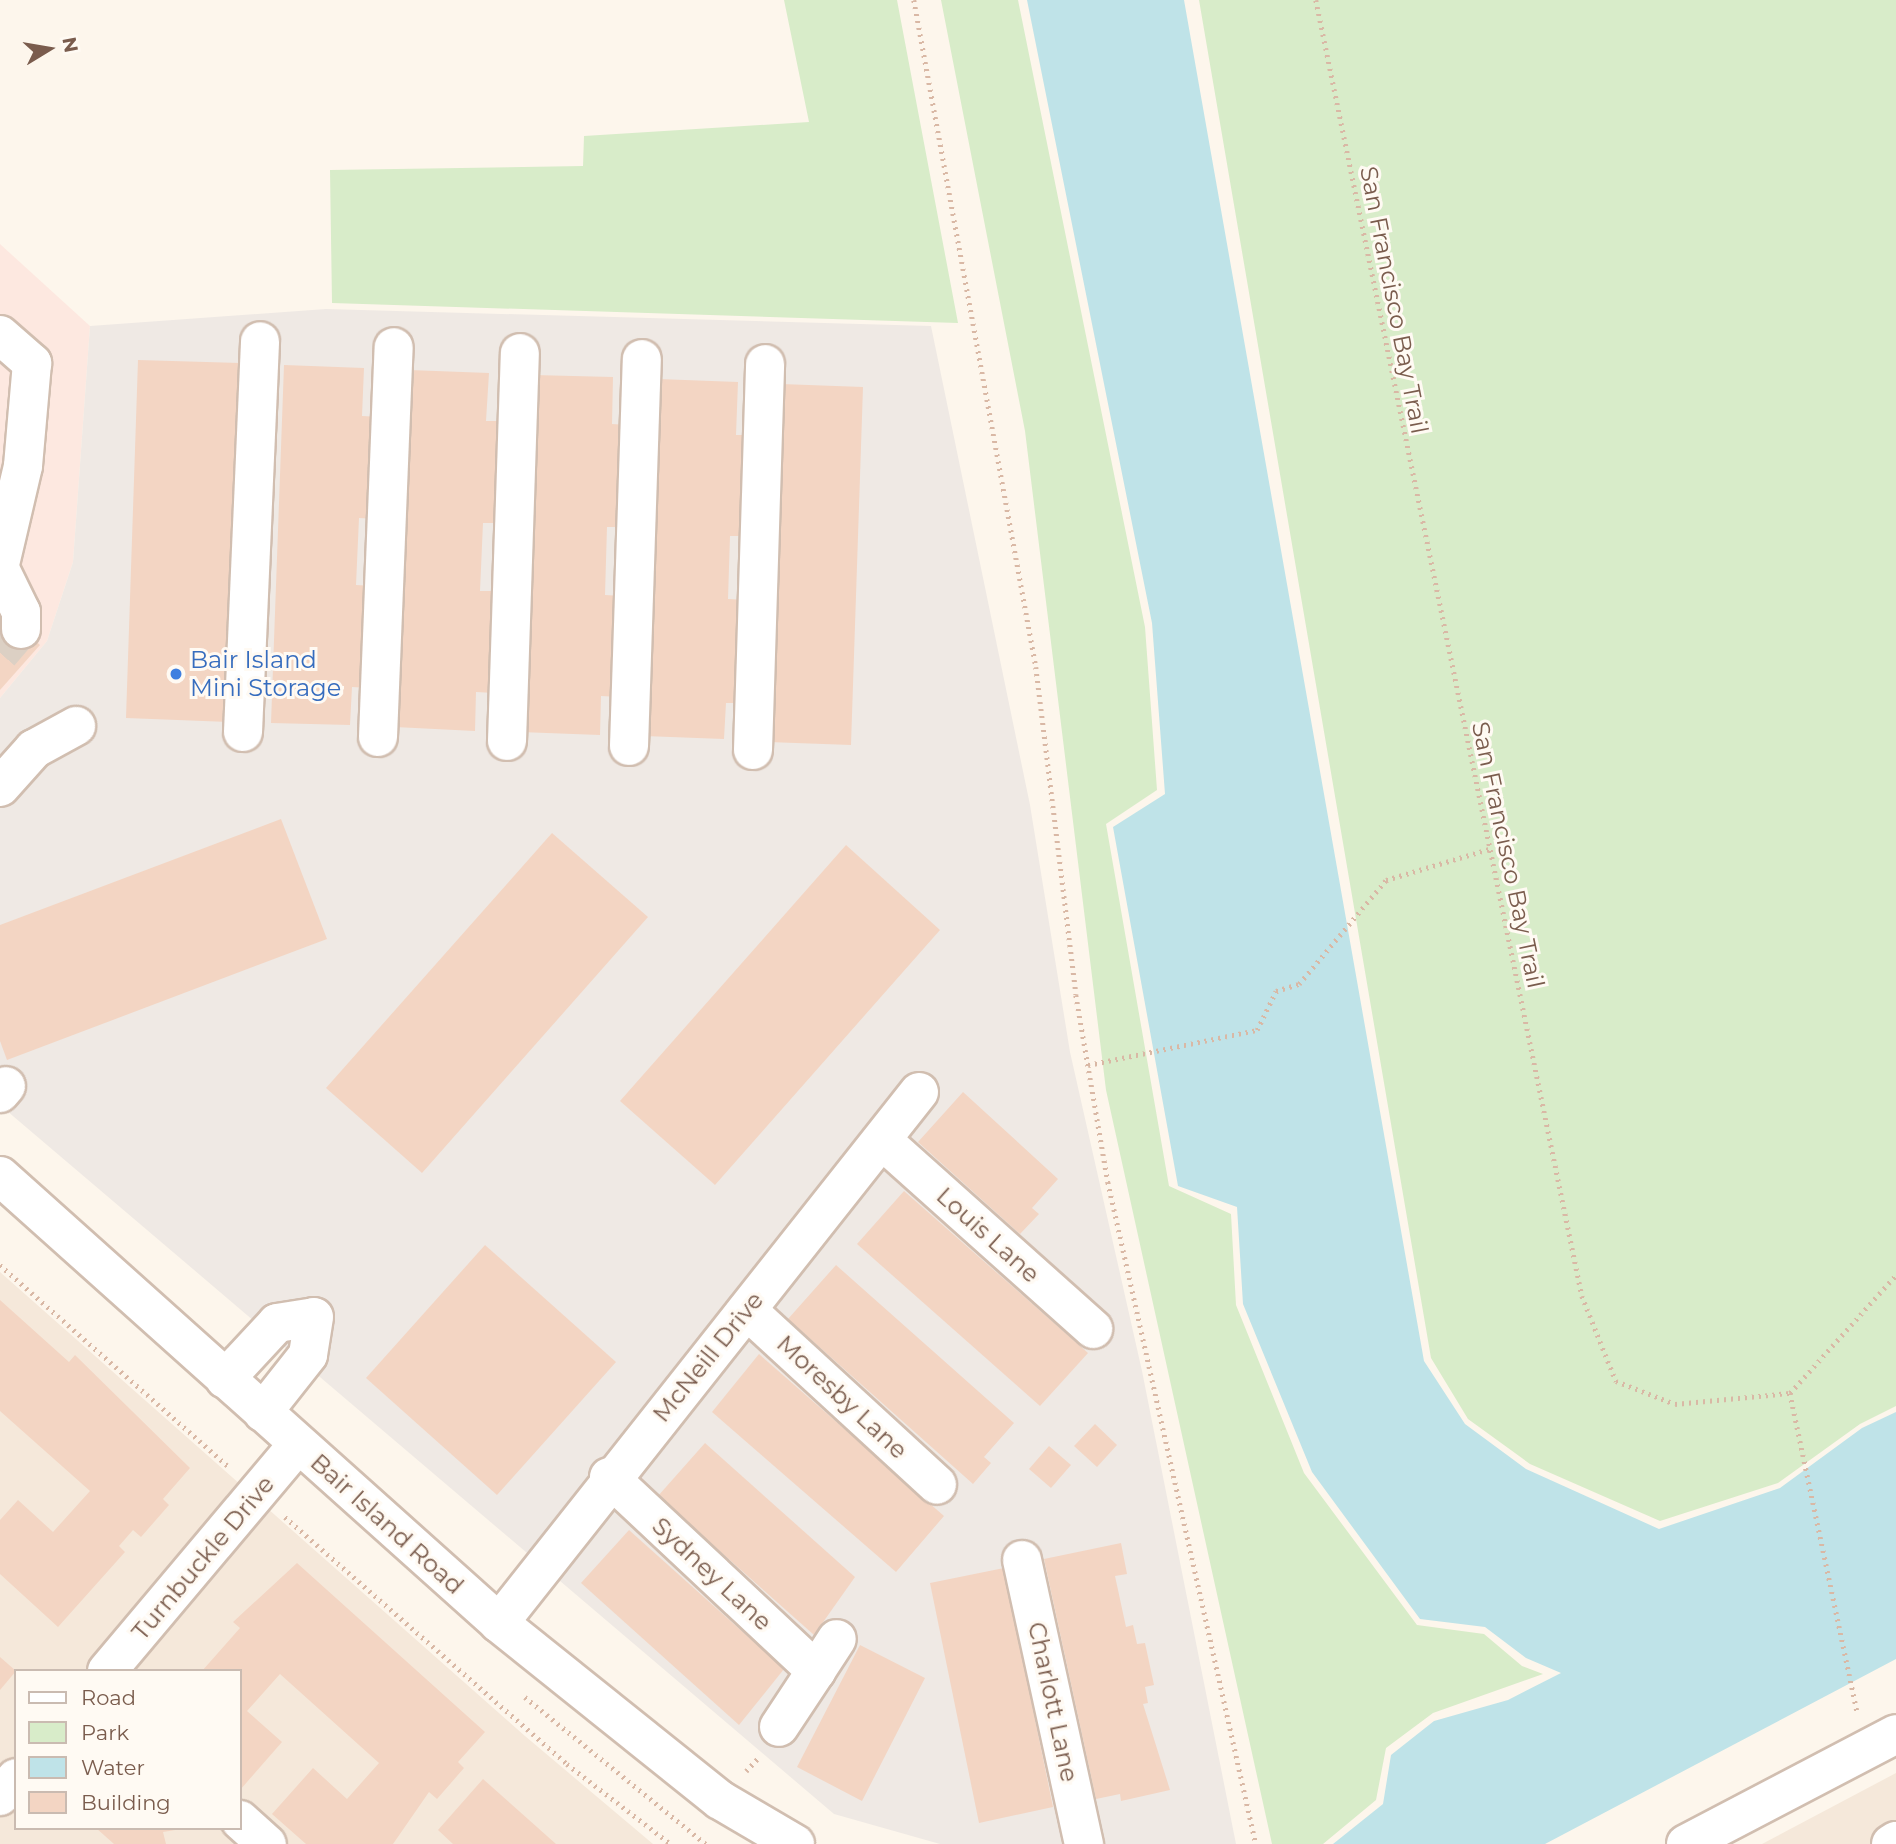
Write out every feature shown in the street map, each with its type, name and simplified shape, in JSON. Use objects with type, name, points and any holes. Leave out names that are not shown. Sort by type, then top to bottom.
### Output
[{"type":"street","points":[[0,335],[32,363],[23,466],[0,566],[21,612],[21,629]]},
{"type":"street","points":[[243,732],[260,341]]},
{"type":"street","points":[[378,737],[394,347]]},
{"type":"street","points":[[507,741],[520,353]]},
{"type":"street","points":[[629,746],[642,359]]},
{"type":"street","points":[[753,750],[765,364]]},
{"type":"street","points":[[0,786],[34,748],[76,726]]},
{"type":"street","name":"McNeill Drive","points":[[499,1623],[609,1477],[747,1310],[919,1092]]},
{"type":"street","name":"Louis Lane","points":[[883,1141],[1093,1329]]},
{"type":"street","name":"Bair Island Road","points":[[0,1176],[499,1623],[720,1800],[795,1844]]},
{"type":"street","name":"Moresby Lane","points":[[747,1310],[937,1485]]},
{"type":"street","points":[[225,1379],[277,1323],[314,1317],[308,1355],[263,1412]]},
{"type":"street","name":"Turnbuckle Drive","points":[[109,1669],[259,1494],[298,1444]]},
{"type":"street","name":"Sydney Lane","points":[[609,1477],[816,1671]]},
{"type":"street","name":"Charlott Lane","points":[[1023,1560],[1084,1844]]},
{"type":"street","points":[[779,1727],[836,1639]]},
{"type":"street","points":[[1686,1844],[1896,1734]]},
{"type":"street","points":[[0,1796],[14,1779]]},
{"type":"street","points":[[242,1822],[267,1844]]},
{"type":"street","points":[[1891,1844],[1896,1841]]},
{"type":"path","points":[[914,0],[1034,653],[1088,1065],[1256,1844]]},
{"type":"path","name":"San Francisco Bay Trail","points":[[1316,0],[1582,1296],[1616,1381],[1675,1404],[1790,1393]]},
{"type":"path","points":[[1088,1065],[1257,1030],[1276,991],[1299,984],[1386,880],[1489,849]]},
{"type":"path","points":[[0,1265],[588,1782],[671,1844]]},
{"type":"path","points":[[1860,1723],[1790,1393],[1896,1275]]},
{"type":"path","points":[[720,1800],[779,1727]]},
{"type":"shaded area","points":[[0,244],[90,326],[73,562],[47,641],[0,698]]},
{"type":"shaded area","points":[[326,309],[931,326],[1030,805],[1070,1052],[1142,1371],[1236,1844],[940,1844],[834,1814],[0,1105],[0,698],[47,641],[73,562],[90,326]]},
{"type":"shaded area","points":[[0,1272],[525,1736],[653,1844],[0,1844]]},
{"type":"shaded area","points":[[1896,1773],[1896,1844],[1762,1844]]},
{"type":"green space","points":[[784,0],[897,0],[958,323],[332,303],[330,170],[583,166],[584,136],[809,122]]},
{"type":"green space","points":[[941,0],[1018,0],[1145,627],[1157,790],[1106,824],[1169,1186],[1231,1214],[1236,1305],[1304,1473],[1417,1625],[1484,1634],[1522,1666],[1543,1674],[1433,1713],[1386,1748],[1376,1800],[1323,1844],[1272,1844],[1106,1090],[1025,431]]},
{"type":"green space","points":[[1199,0],[1896,0],[1896,1406],[1860,1424],[1778,1483],[1660,1521],[1530,1464],[1468,1419],[1431,1358]]},
{"type":"water","points":[[1027,0],[1184,0],[1424,1361],[1465,1424],[1526,1469],[1659,1529],[1780,1488],[1862,1428],[1896,1412],[1896,1659],[1545,1844],[1333,1844],[1383,1804],[1391,1755],[1434,1721],[1508,1700],[1561,1673],[1526,1658],[1485,1627],[1420,1619],[1312,1472],[1243,1304],[1237,1207],[1178,1186],[1113,827],[1165,794],[1152,623]]},
{"type":"building","points":[[138,360],[240,363],[229,722],[126,718]]},
{"type":"building","points":[[284,365],[364,368],[362,416],[381,417],[377,519],[359,518],[356,585],[374,586],[369,688],[352,687],[350,725],[271,723]]},
{"type":"building","points":[[409,370],[489,373],[486,421],[504,421],[501,523],[483,523],[480,591],[498,591],[494,693],[476,692],[475,731],[395,727]]},
{"type":"building","points":[[533,375],[613,377],[612,424],[628,425],[624,527],[607,527],[605,595],[622,596],[619,697],[601,696],[600,735],[520,732]]},
{"type":"building","points":[[658,379],[738,382],[736,435],[752,435],[749,536],[730,536],[728,599],[747,600],[743,703],[726,703],[724,739],[644,736]]},
{"type":"building","points":[[781,384],[863,387],[851,745],[768,742]]},
{"type":"building","points":[[0,610],[40,645],[0,690]]},
{"type":"building","points":[[281,819],[327,939],[7,1060],[0,1041],[0,925]]},
{"type":"building","points":[[552,833],[648,917],[422,1173],[326,1088]]},
{"type":"building","points":[[846,845],[940,930],[715,1185],[620,1101]]},
{"type":"building","points":[[963,1092],[1058,1179],[1032,1208],[1039,1214],[1020,1234],[918,1142]]},
{"type":"building","points":[[904,1191],[1088,1353],[1040,1406],[857,1244]]},
{"type":"building","points":[[485,1245],[616,1362],[497,1495],[366,1378]]},
{"type":"building","points":[[836,1265],[1014,1423],[984,1457],[991,1463],[973,1484],[788,1319]]},
{"type":"building","points":[[0,1300],[69,1362],[75,1355],[190,1468],[163,1499],[169,1505],[141,1537],[133,1530],[119,1546],[125,1552],[58,1627],[0,1574],[0,1520],[18,1500],[53,1532],[90,1491],[0,1411]]},
{"type":"building","points":[[759,1354],[944,1516],[896,1572],[712,1412]]},
{"type":"building","points":[[1095,1424],[1117,1445],[1097,1467],[1074,1446]]},
{"type":"building","points":[[705,1443],[855,1577],[814,1635],[658,1496]]},
{"type":"building","points":[[1049,1446],[1071,1465],[1051,1488],[1029,1469]]},
{"type":"building","points":[[629,1530],[784,1669],[739,1725],[581,1583]]},
{"type":"building","points":[[1121,1543],[1127,1574],[1115,1576],[1126,1627],[1133,1625],[1137,1644],[1145,1643],[1154,1685],[1145,1687],[1148,1703],[1143,1704],[1170,1790],[1121,1801],[1120,1794],[1096,1799],[1044,1559]]},
{"type":"building","points":[[297,1563],[485,1732],[458,1762],[464,1768],[437,1799],[429,1792],[393,1844],[306,1844],[272,1814],[313,1768],[347,1799],[379,1763],[280,1674],[247,1711],[282,1742],[242,1788],[242,1669],[204,1669],[240,1628],[233,1622]]},
{"type":"building","points":[[1004,1568],[1053,1807],[979,1823],[930,1583]]},
{"type":"building","points":[[860,1645],[925,1678],[862,1801],[797,1767]]},
{"type":"building","points":[[0,1657],[14,1669],[14,1673],[0,1690]]},
{"type":"building","points":[[483,1779],[556,1844],[453,1844],[438,1830]]},
{"type":"building","points":[[98,1830],[175,1830],[163,1832],[166,1844],[114,1844]]},
{"type":"tunnel","points":[[0,653],[21,629]]},
{"type":"place","name":"Bair Island Mini Storage","points":[[176,674]]}]
